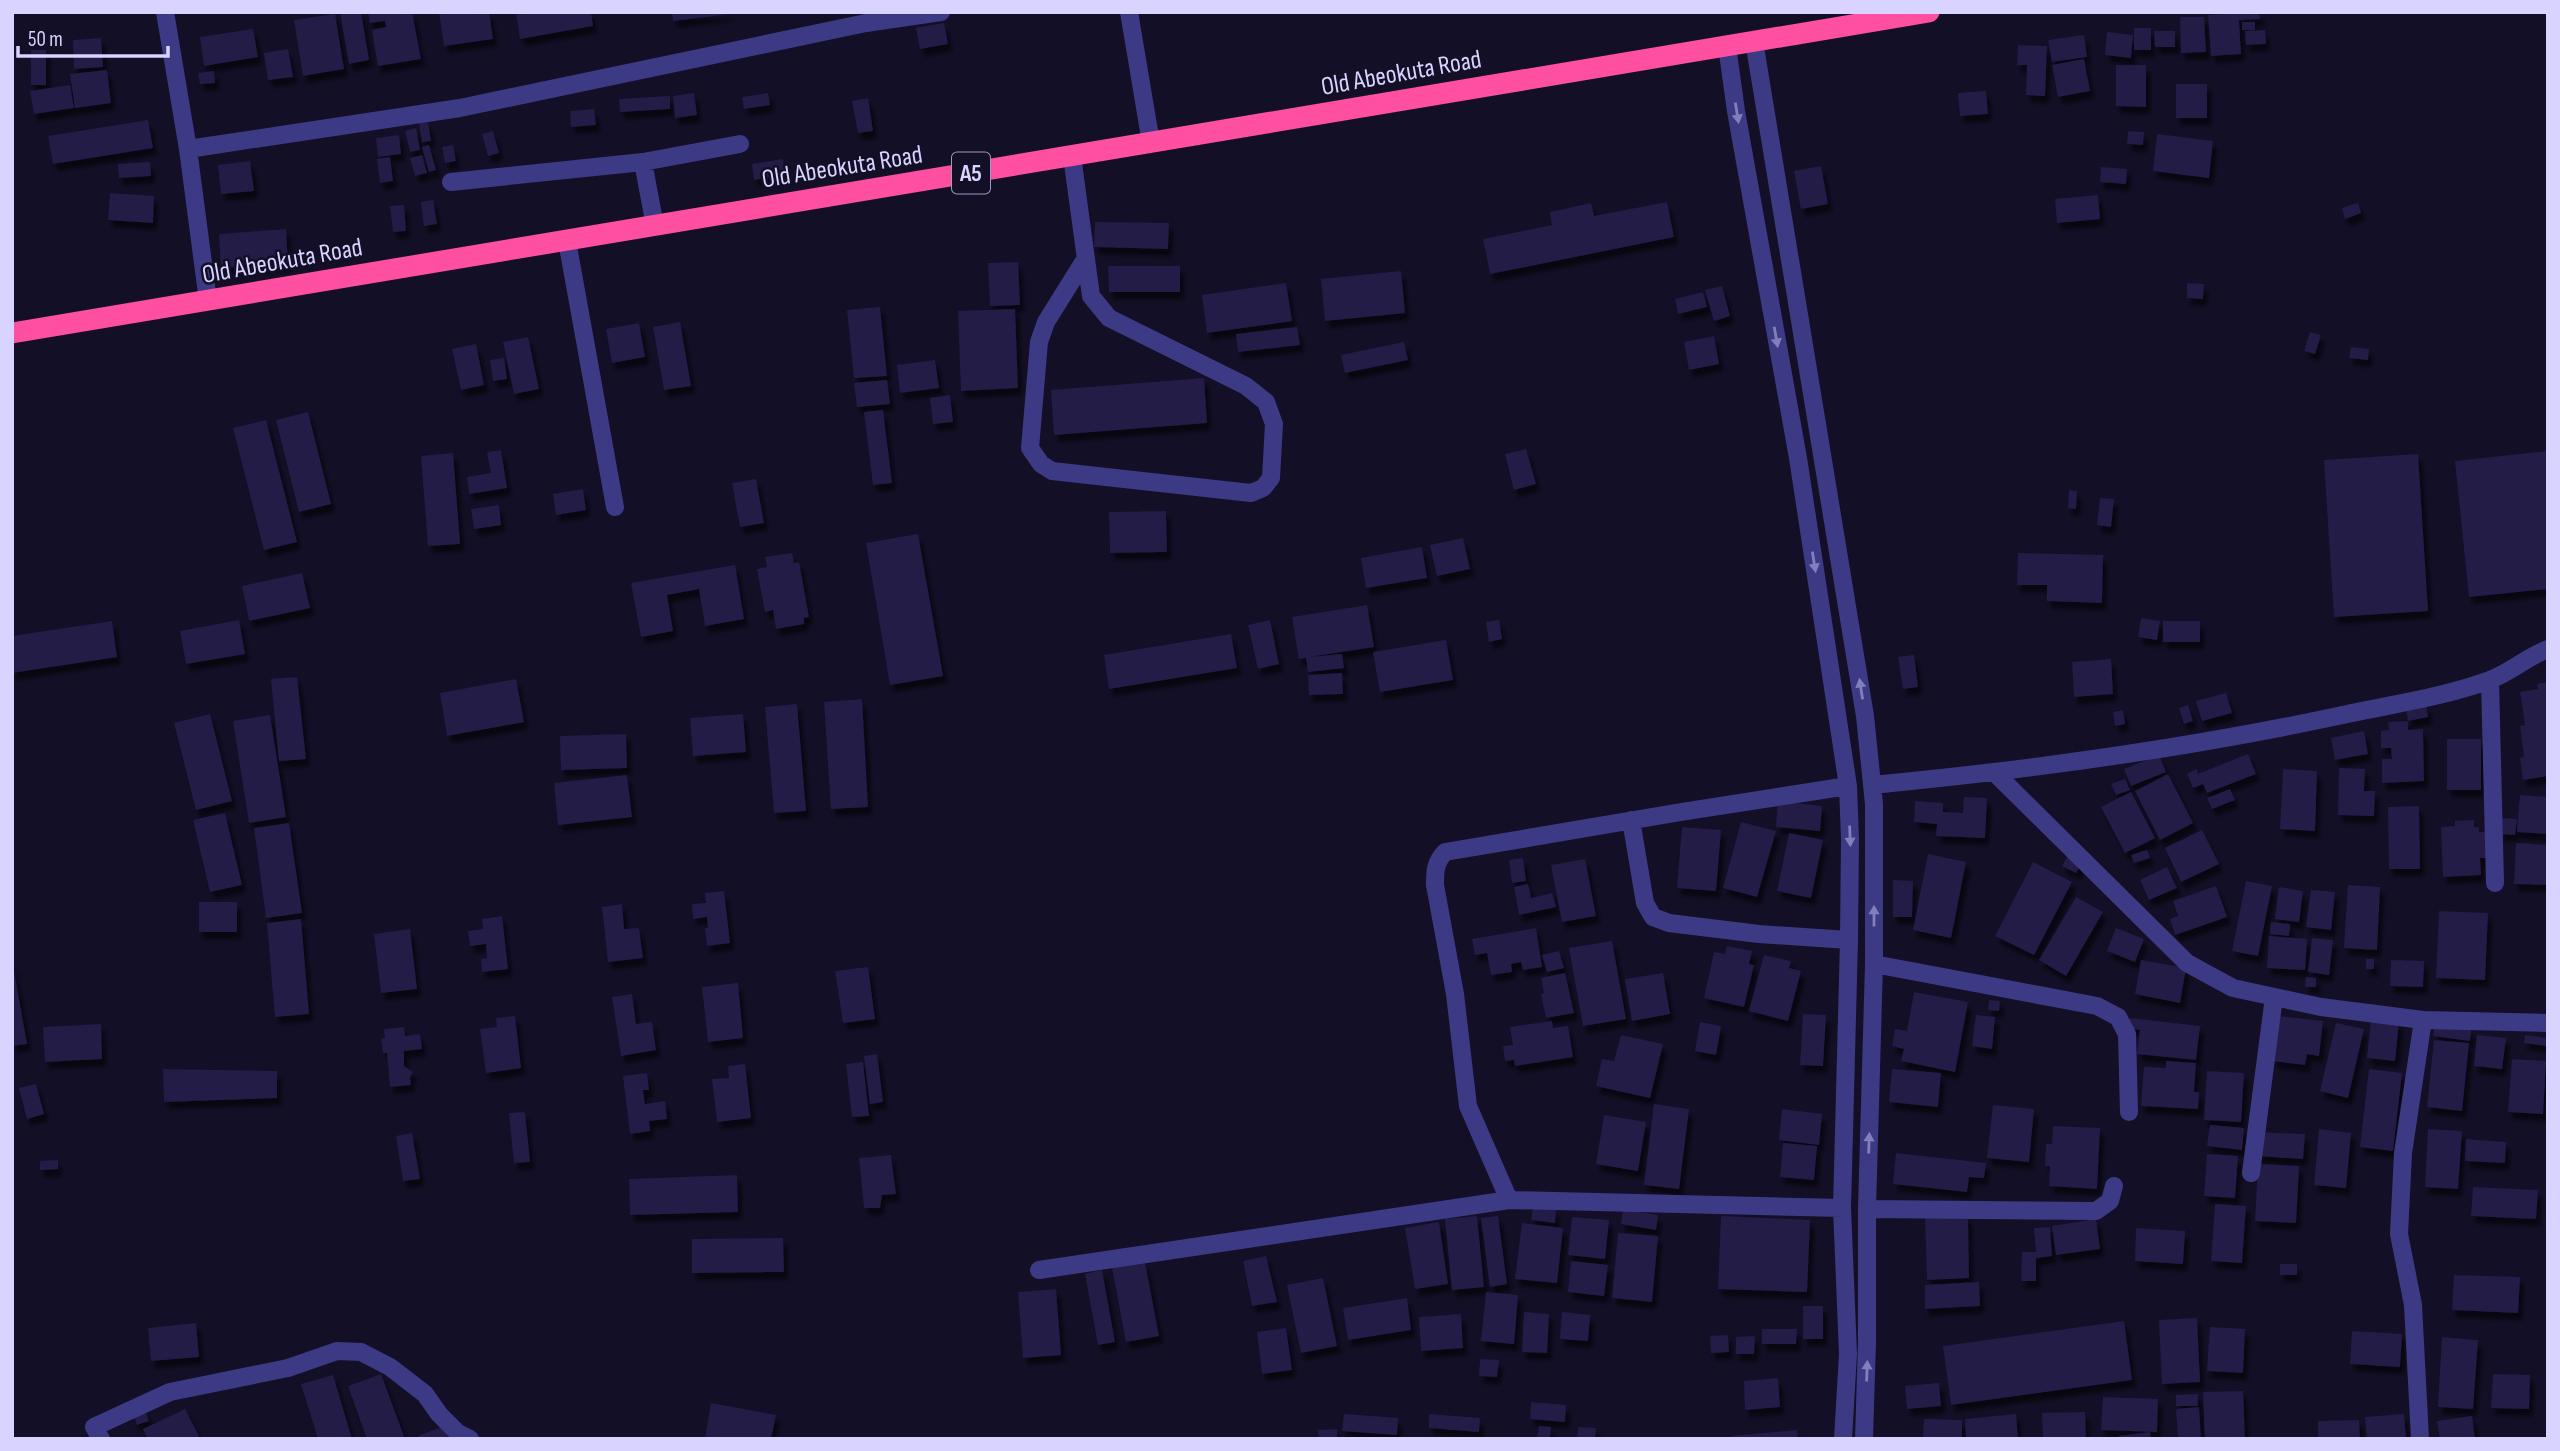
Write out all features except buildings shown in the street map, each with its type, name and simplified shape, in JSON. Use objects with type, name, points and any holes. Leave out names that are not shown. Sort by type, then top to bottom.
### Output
[{"type":"highway","name":"Old Abeokuta Road","points":[[12,333],[1727,46],[1854,18],[1929,12]]},
{"type":"street","points":[[165,12],[188,149],[208,301]]},
{"type":"street","points":[[188,149],[460,108],[865,18],[941,12]]},
{"type":"street","points":[[1129,12],[1151,143]]},
{"type":"street","points":[[1754,41],[1866,716],[1872,785],[1874,964],[1864,1439]]},
{"type":"street","points":[[1727,46],[1736,111],[1800,472],[1848,786],[1849,940],[1842,1208],[1848,1354],[1843,1439]]},
{"type":"street","points":[[451,182],[643,162],[740,144]]},
{"type":"street","points":[[1072,156],[1086,258],[1091,296],[1109,317],[1246,386],[1266,402],[1274,424],[1271,478],[1263,488],[1251,493],[1052,471],[1041,464],[1030,448],[1039,342],[1046,322],[1086,258]]},
{"type":"street","points":[[643,162],[654,226]]},
{"type":"street","points":[[567,241],[615,507]]},
{"type":"street","points":[[1872,785],[1996,774],[2195,744],[2380,707],[2490,681],[2538,652],[2548,649]]},
{"type":"street","points":[[2490,681],[2495,883]]},
{"type":"street","points":[[1996,774],[2187,963],[2233,988],[2321,1007],[2423,1020],[2548,1023]]},
{"type":"street","points":[[1509,1200],[1468,1106],[1455,994],[1435,885],[1435,868],[1444,852],[1848,786]]},
{"type":"street","points":[[1631,820],[1645,903],[1653,917],[1669,923],[1759,934],[1849,940]]},
{"type":"street","points":[[1874,964],[2097,1006],[2118,1017],[2127,1034],[2129,1112]]},
{"type":"street","points":[[2250,1173],[2274,997]]},
{"type":"street","points":[[2420,1439],[2413,1305],[2399,1234],[2403,1153],[2423,1020]]},
{"type":"street","points":[[1867,1209],[2096,1210],[2110,1201],[2114,1186]]},
{"type":"street","points":[[1039,1269],[1509,1200],[1842,1208]]},
{"type":"street","points":[[100,1439],[94,1427],[170,1392],[288,1368],[337,1351],[361,1352],[390,1367],[425,1394],[439,1414],[458,1433],[470,1439]]}]
